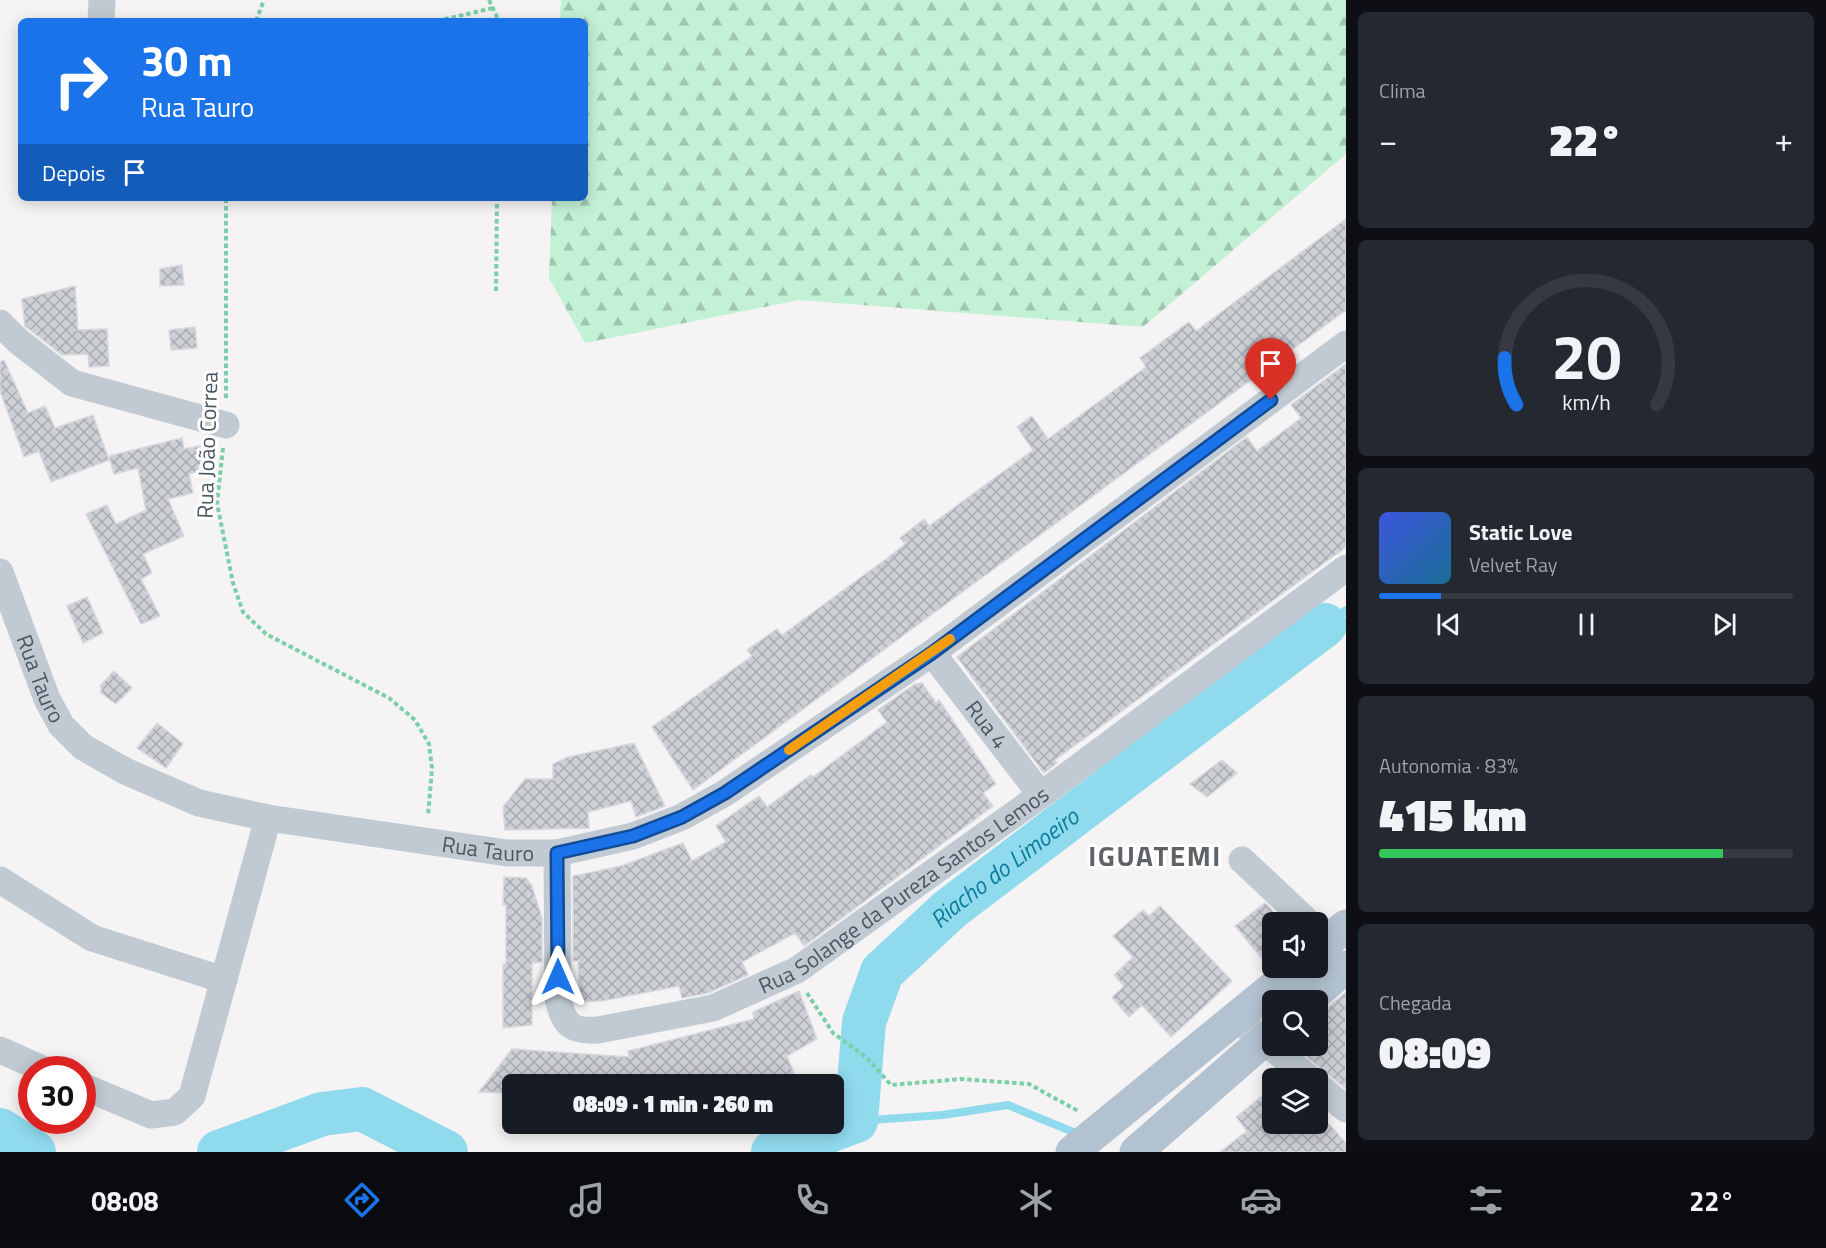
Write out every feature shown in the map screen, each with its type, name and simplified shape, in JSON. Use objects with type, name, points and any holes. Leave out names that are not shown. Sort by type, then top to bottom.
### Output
[{"type":"main road","points":[[1312,990],[1329,943]]},
{"type":"main road","points":[[1072,1152],[1285,978]]},
{"type":"main road","points":[[1136,1152],[1262,1042]]},
{"type":"street","points":[[101,18],[102,0]]},
{"type":"street","points":[[0,323],[18,341],[72,383],[226,425]]},
{"type":"street","name":"Rua Tauro","points":[[0,572],[47,699],[61,725],[83,747],[125,771],[200,803],[268,818],[507,853],[557,853],[633,836],[682,817],[725,793],[932,653],[1346,344]]},
{"type":"street","name":"Rua Solange da Pureza Santos Lemos","points":[[557,853],[558,998],[561,1013],[568,1024],[582,1032],[714,1008],[797,970],[1041,795],[1346,568]]},
{"type":"street","name":"Rua 4","points":[[932,653],[1041,795]]},
{"type":"street","points":[[96,1092],[151,1115],[174,1112],[192,1096],[268,818]]},
{"type":"street","points":[[1242,860],[1329,943]]},
{"type":"street","points":[[0,880],[92,938],[224,980]]},
{"type":"street","points":[[1237,1019],[1262,1034]]},
{"type":"street","points":[[0,1050],[18,1058]]},
{"type":"street","points":[[1287,1056],[1299,1068]]},
{"type":"street","points":[[1328,1094],[1346,1109]]},
{"type":"path","points":[[257,18],[264,0]]},
{"type":"path","points":[[489,0],[497,18]]},
{"type":"path","points":[[450,18],[492,8]]},
{"type":"path","name":"Rua João Correa","points":[[226,201],[226,425],[217,503],[232,583],[243,612],[266,634],[389,698],[415,720],[429,744],[432,768],[425,840]]},
{"type":"path","points":[[496,291],[497,201]]},
{"type":"path","points":[[797,970],[810,1001],[833,1033],[867,1058],[891,1085],[961,1080],[1029,1084],[1088,1116]]},
{"type":"green space","points":[[561,0],[1346,0],[1346,154],[1143,327],[799,300],[585,343],[549,278],[552,201],[588,201],[588,18],[560,18]]},
{"type":"building","points":[[1346,219],[1346,310],[693,790],[652,727],[752,656],[747,650],[777,629],[782,635],[886,559],[905,544],[900,538],[924,519],[929,526],[1033,450],[1017,427],[1032,416],[1048,439],[1146,367],[1140,358],[1189,322],[1196,331]]},
{"type":"building","points":[[182,265],[184,285],[160,286],[160,269]]},
{"type":"building","points":[[75,286],[78,330],[107,329],[109,366],[89,367],[88,354],[62,355],[25,326],[22,299]]},
{"type":"building","points":[[195,327],[197,348],[171,350],[169,330]]},
{"type":"building","points":[[4,360],[28,413],[45,406],[55,428],[93,415],[109,460],[51,482],[39,451],[24,457],[0,391],[0,362]]},
{"type":"building","points":[[1346,364],[1346,547],[1055,760],[1057,763],[1044,773],[957,657],[1247,437],[1257,451],[1301,418],[1291,405]]},
{"type":"building","points":[[182,438],[184,449],[200,446],[203,464],[198,465],[199,471],[189,474],[193,493],[168,499],[184,536],[143,554],[152,573],[141,579],[160,616],[141,624],[86,514],[107,505],[116,524],[146,510],[138,468],[114,474],[109,456]]},
{"type":"building","points":[[87,597],[103,633],[83,643],[67,606]]},
{"type":"building","points":[[114,671],[132,688],[116,704],[100,692],[102,689],[100,686]]},
{"type":"building","points":[[922,683],[936,703],[939,700],[996,784],[983,793],[993,806],[804,946],[795,933],[742,962],[748,975],[708,993],[682,998],[679,986],[602,1001],[580,1002],[578,961],[573,961],[573,876],[621,866],[683,843],[692,861],[726,842],[716,826],[759,796],[767,807],[811,775],[813,777],[887,722],[878,710],[915,684]]},
{"type":"building","points":[[157,723],[183,744],[166,768],[137,748]]},
{"type":"building","points":[[634,743],[665,806],[636,817],[631,801],[588,812],[589,828],[505,830],[503,807],[525,779],[553,779],[553,764],[568,757]]},
{"type":"building","points":[[1222,760],[1237,773],[1207,797],[1190,784]]},
{"type":"building","points":[[504,877],[526,878],[532,886],[542,918],[542,962],[532,963],[532,1025],[503,1028],[503,964],[506,964]]},
{"type":"building","points":[[1265,903],[1272,910],[1272,912],[1262,912],[1262,959],[1235,926]]},
{"type":"building","points":[[1160,906],[1232,981],[1171,1037],[1142,1005],[1129,1017],[1112,997],[1124,986],[1114,975],[1133,957],[1113,936],[1143,910],[1149,916]]},
{"type":"building","points":[[799,991],[817,1039],[787,1056],[795,1074],[502,1074],[502,1093],[479,1092],[512,1049],[629,1057],[628,1051],[754,1019],[753,1012]]},
{"type":"building","points":[[1346,992],[1346,1089],[1328,1074],[1328,1068],[1321,1068],[1306,1056],[1328,1056],[1328,1007]]},
{"type":"building","points":[[1262,1096],[1262,1134],[1328,1134],[1329,1124],[1346,1143],[1346,1152],[1220,1152],[1247,1131],[1236,1117]]},
{"type":"waterway","points":[[1325,625],[1346,610]]},
{"type":"waterway","name":"Riacho do Limoeiro","points":[[773,1152],[856,1121],[864,1022],[882,972],[950,909],[1325,625]]},
{"type":"waterway","points":[[856,1121],[943,1115],[1008,1105],[1078,1134]]},
{"type":"waterway","name":"Riacho do Limoeiro","points":[[219,1152],[322,1114],[362,1109],[446,1152]]},
{"type":"waterway","name":"Riacho do Limoeiro","points":[[0,1130],[34,1152]]},
{"type":"slow traffic","points":[[789,750],[950,639]]},
{"type":"district","name":"IGUATEMI","points":[[1155,856]]},
{"type":"route","points":[[558,977],[557,853],[633,836],[682,817],[725,793],[932,653],[1271,400]]}]
